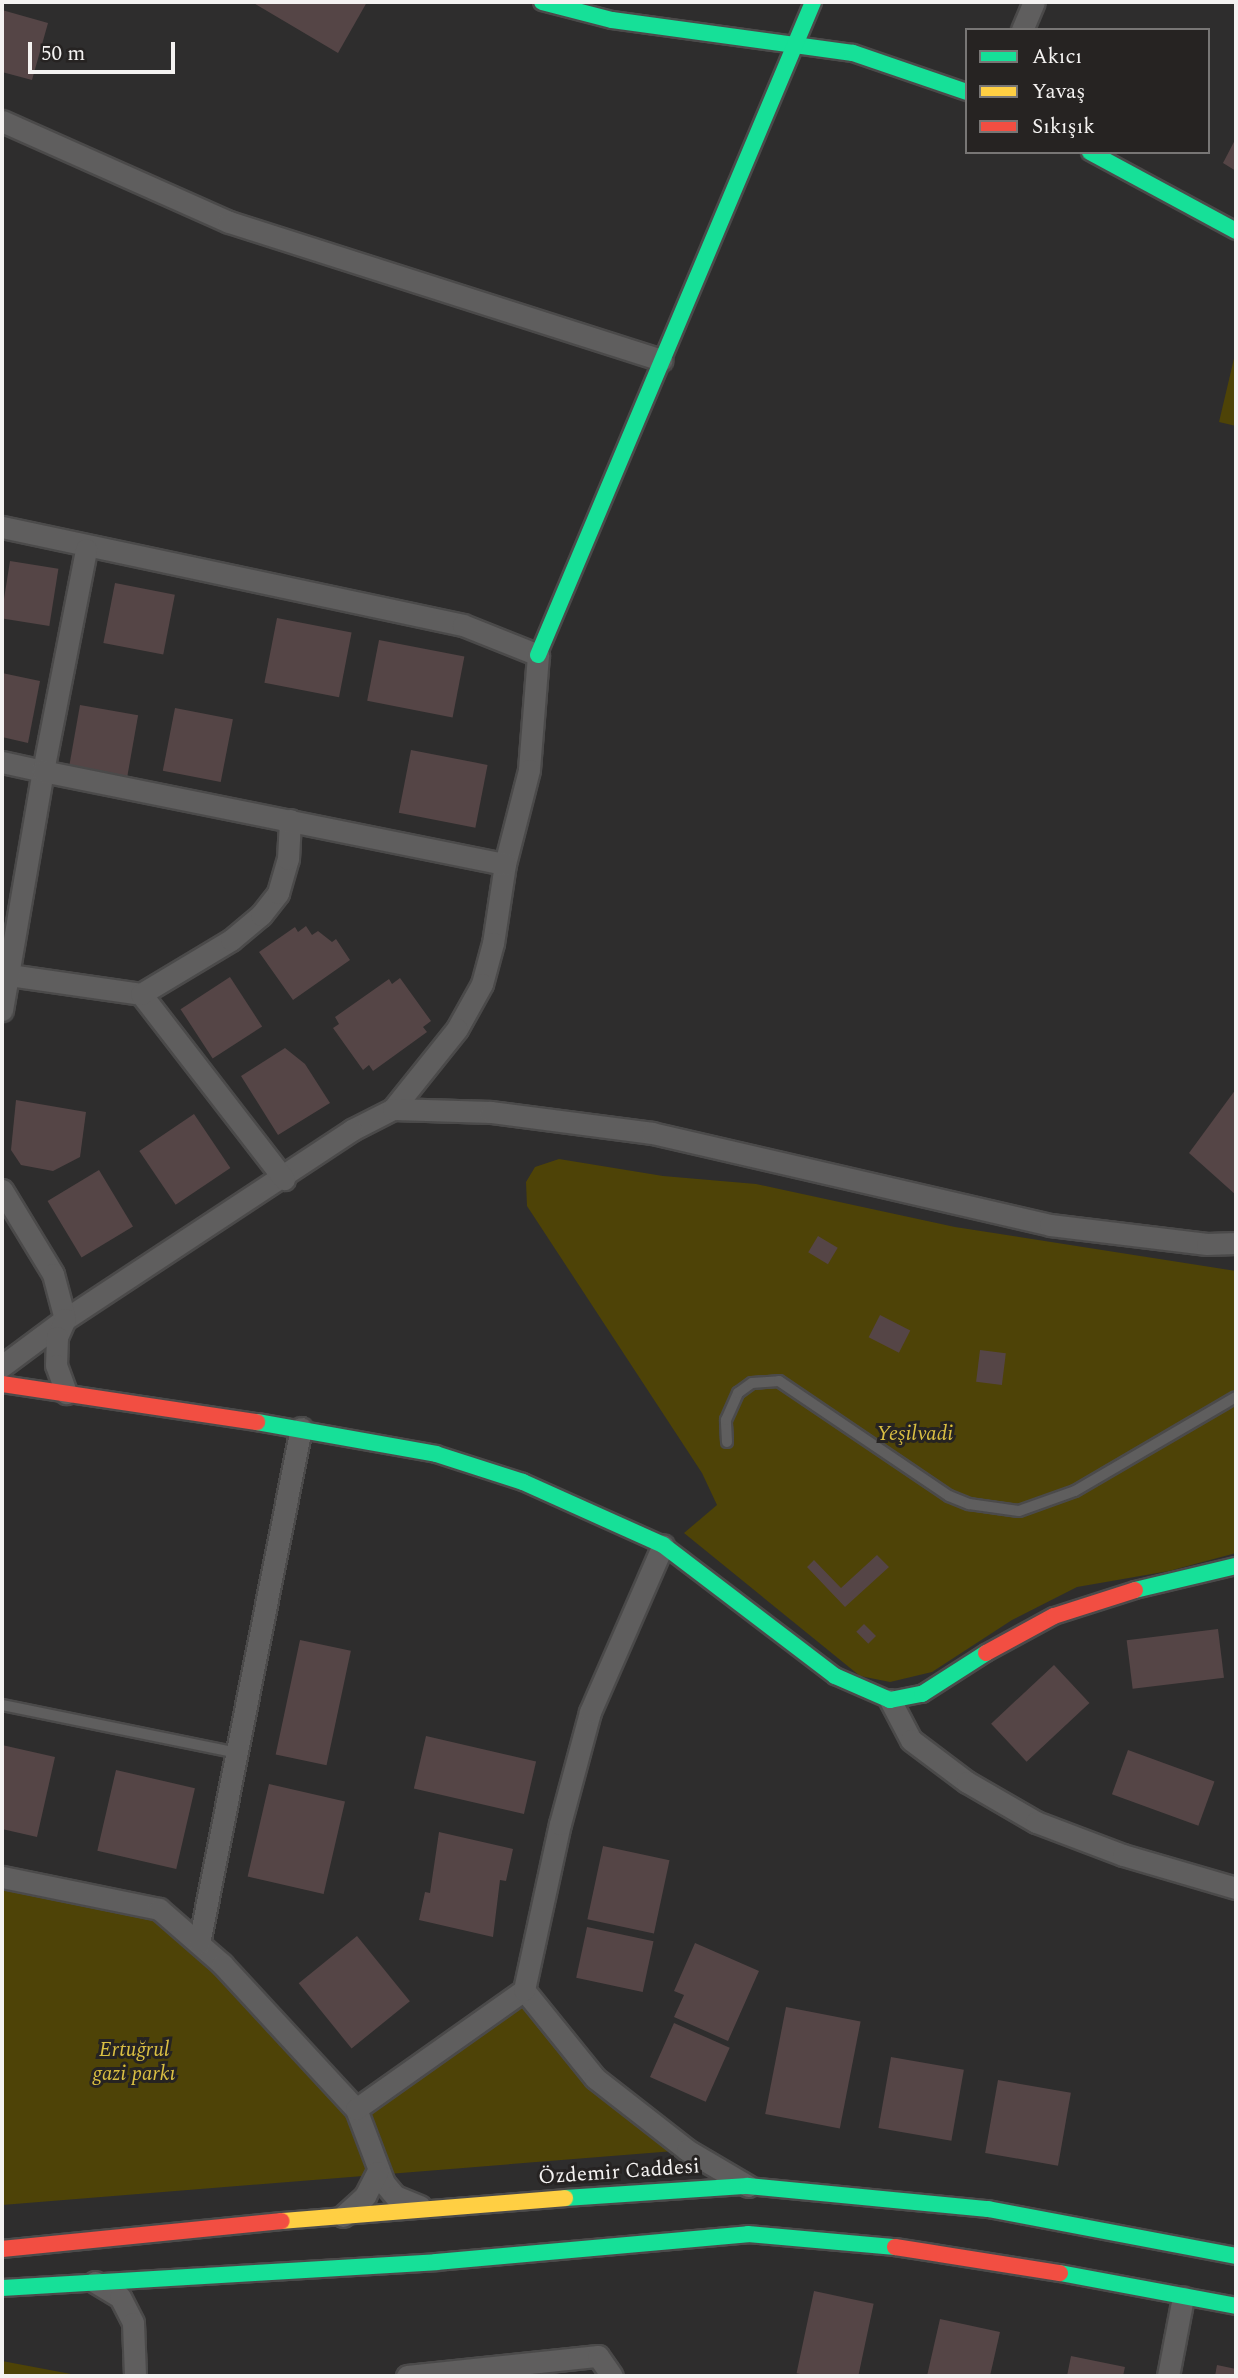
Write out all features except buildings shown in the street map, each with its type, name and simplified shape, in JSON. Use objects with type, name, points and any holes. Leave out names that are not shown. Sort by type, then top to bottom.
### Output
[{"type":"street","points":[[542,2],[612,20],[853,53],[927,75],[965,91]]},
{"type":"street","points":[[2,1366],[65,1319],[284,1179],[352,1130],[393,1108],[457,1029],[482,984],[505,864],[529,770],[538,655],[813,2]]},
{"type":"street","points":[[1023,28],[1034,2]]},
{"type":"street","points":[[2,121],[229,222],[662,360]]},
{"type":"street","points":[[1094,154],[1236,231]]},
{"type":"street","points":[[2,527],[86,549],[463,625],[538,655]]},
{"type":"street","points":[[2,1010],[43,771],[86,549]]},
{"type":"street","points":[[2,762],[505,864]]},
{"type":"street","points":[[9,975],[141,994],[231,940],[261,915],[278,893],[288,859],[290,820]]},
{"type":"street","points":[[141,994],[284,1179]]},
{"type":"street","points":[[393,1108],[491,1112],[652,1133],[1050,1225],[1206,1244],[1236,1243]]},
{"type":"street","points":[[2,1190],[53,1274],[65,1319],[54,1352],[66,1393]]},
{"type":"street","points":[[2,1384],[301,1428],[436,1454],[523,1482],[663,1545],[835,1676],[890,1700],[922,1694],[1017,1633],[1054,1616],[1154,1584],[1236,1566]]},
{"type":"street","points":[[198,1943],[301,1428]]},
{"type":"street","points":[[356,2109],[524,1990],[559,1824],[590,1712],[663,1545]]},
{"type":"street","points":[[890,1700],[911,1740],[967,1783],[1036,1822],[1123,1856],[1236,1888]]},
{"type":"street","points":[[2,1877],[159,1909],[198,1943],[356,2109],[377,2172],[396,2196],[427,2207]]},
{"type":"street","points":[[524,1990],[562,2042],[612,2093],[687,2150],[748,2186]]},
{"type":"street","points":[[342,2216],[365,2196],[377,2172]]},
{"type":"street","name":"Özdemir Caddesi","points":[[2,2249],[427,2207],[748,2186],[988,2209],[1236,2256]]},
{"type":"street","points":[[2,2288],[436,2262],[748,2234],[824,2238],[970,2256],[1236,2306]]},
{"type":"street","points":[[94,2282],[120,2297],[133,2323],[135,2376]]},
{"type":"street","points":[[1168,2376],[1183,2297]]},
{"type":"street","points":[[407,2376],[598,2356],[612,2376]]},
{"type":"lane","points":[[727,1442],[726,1420],[738,1393],[752,1383],[779,1381],[949,1496],[969,1504],[1019,1511],[1075,1491],[1236,1396]]},
{"type":"lane","points":[[2,1706],[237,1754]]},
{"type":"green space","points":[[1236,350],[1236,426],[1219,422]]},
{"type":"green space","name":"Yeşilvadi","points":[[559,1159],[663,1176],[756,1184],[955,1227],[1236,1271],[1236,1553],[1169,1571],[1077,1587],[1012,1620],[932,1672],[890,1682],[860,1676],[684,1533],[717,1505],[702,1473],[527,1206],[526,1182],[535,1167]]},
{"type":"green space","name":"Ertuğrul gazi parkı","points":[[2,1877],[159,1909],[356,2109],[524,1990],[562,2042],[687,2150],[2,2205]]},
{"type":"green space","points":[[2,2361],[71,2374],[71,2376],[2,2376]]},
{"type":"traffic: fast","points":[[542,2],[612,20],[853,53],[965,91]]},
{"type":"traffic: fast","points":[[538,655],[813,2]]},
{"type":"traffic: fast","points":[[1094,154],[1236,231]]},
{"type":"traffic: fast","points":[[257,1422],[436,1454],[523,1482],[663,1545],[835,1676],[890,1700],[922,1694],[986,1653]]},
{"type":"traffic: fast","points":[[1135,1590],[1236,1566]]},
{"type":"traffic: fast","points":[[565,2198],[748,2186],[988,2209],[1236,2256]]},
{"type":"traffic: fast","points":[[2,2288],[436,2262],[748,2234],[895,2247]]},
{"type":"traffic: fast","points":[[1060,2273],[1236,2306]]},
{"type":"traffic: slow","points":[[282,2221],[565,2198]]},
{"type":"traffic: jam","points":[[2,1384],[257,1422]]},
{"type":"traffic: jam","points":[[986,1653],[1054,1616],[1135,1590]]},
{"type":"traffic: jam","points":[[2,2249],[282,2221]]},
{"type":"traffic: jam","points":[[895,2247],[1060,2273]]}]
